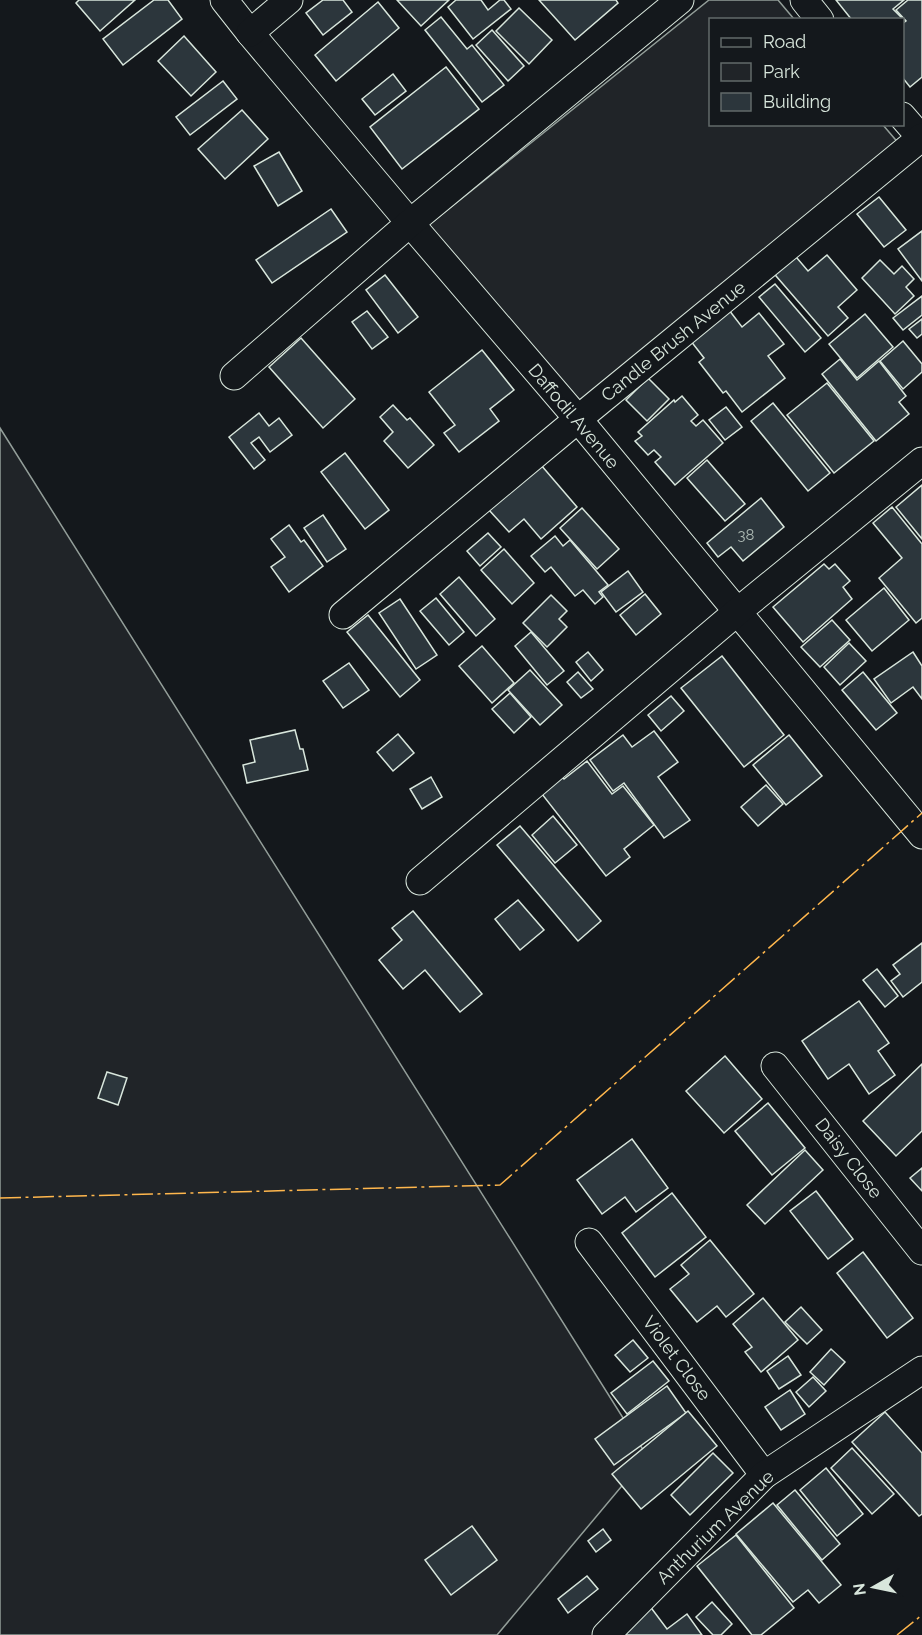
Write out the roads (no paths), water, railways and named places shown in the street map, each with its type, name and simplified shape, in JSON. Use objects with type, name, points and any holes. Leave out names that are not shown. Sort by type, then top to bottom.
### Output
[{"type":"street","name":"Daffodil Avenue","points":[[224,0],[249,33],[578,419],[922,835]]},
{"type":"street","points":[[249,33],[289,0]]},
{"type":"street","points":[[234,376],[410,223],[680,0]]},
{"type":"street","points":[[804,0],[818,18]]},
{"type":"street","points":[[904,117],[922,138]]},
{"type":"street","name":"Candle Brush Avenue","points":[[343,615],[578,419],[922,138]]},
{"type":"street","points":[[420,881],[737,612],[922,461]]},
{"type":"street","name":"Daisy Close","points":[[775,1066],[922,1251]]},
{"type":"street","name":"Violet Close","points":[[589,1242],[764,1474]]},
{"type":"street","name":"Anthurium Avenue","points":[[606,1635],[764,1474],[922,1370]]}]
